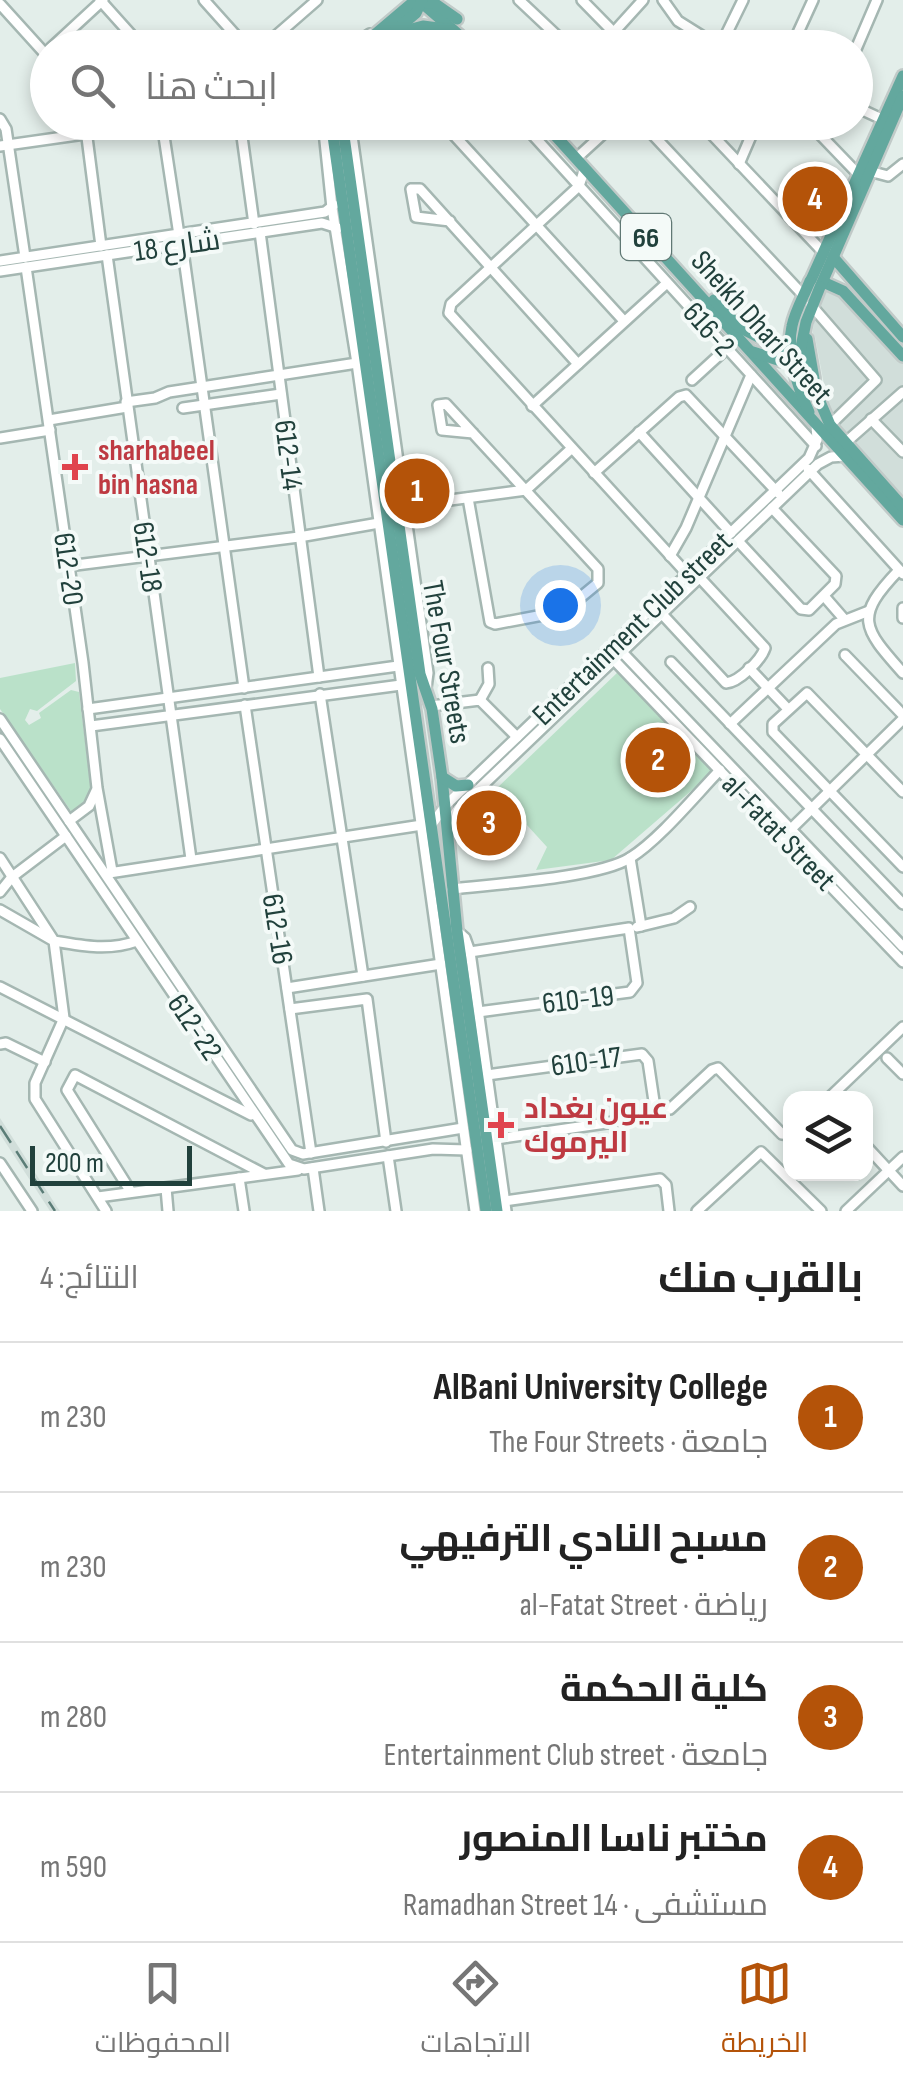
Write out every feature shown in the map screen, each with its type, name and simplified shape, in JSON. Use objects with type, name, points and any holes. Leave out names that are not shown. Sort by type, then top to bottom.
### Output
[{"type":"main road","points":[[390,18],[400,0]]},
{"type":"main road","points":[[442,0],[461,30]]},
{"type":"main road","points":[[396,30],[416,13],[421,1]]},
{"type":"main road","points":[[377,30],[411,3],[421,1],[434,3],[464,30]]},
{"type":"main road","points":[[409,30],[458,25]]},
{"type":"main road","points":[[864,173],[903,76]]},
{"type":"main road","points":[[755,336],[773,335],[792,324],[808,300],[903,96]]},
{"type":"main road","name":"The Four Streets","points":[[334,140],[384,459],[442,776],[457,932],[495,1205]]},
{"type":"main road","name":"The Four Streets","points":[[344,140],[384,459],[400,643],[427,824],[434,842],[473,1113],[472,1153],[495,1205]]},
{"type":"main road","name":"Sheikh Dhari Street","points":[[559,140],[816,424],[903,507]]},
{"type":"main road","name":"Sheikh Dhari Street","points":[[570,140],[734,322],[808,370],[830,425],[845,450],[903,520]]},
{"type":"main road","points":[[828,254],[903,356]]},
{"type":"main road","points":[[817,283],[838,286],[903,337]]},
{"type":"main road","points":[[748,351],[778,360],[794,358],[803,347],[808,300]]},
{"type":"main road","points":[[792,324],[794,358],[803,398],[816,424]]},
{"type":"main road","points":[[805,335],[815,384]]},
{"type":"main road","points":[[409,702],[424,723],[445,808]]},
{"type":"main road","points":[[442,776],[456,786],[468,785]]},
{"type":"main road","points":[[434,842],[442,842],[451,861]]},
{"type":"main road","points":[[436,924],[443,907]]},
{"type":"main road","points":[[463,1128],[473,1113]]},
{"type":"main road","points":[[492,1171],[499,1156]]},
{"type":"street","points":[[70,30],[101,0],[127,30]]},
{"type":"street","points":[[204,0],[232,30]]},
{"type":"street","points":[[520,0],[549,30]]},
{"type":"street","points":[[582,0],[612,30]]},
{"type":"street","points":[[616,30],[643,0]]},
{"type":"street","points":[[663,0],[689,30]]},
{"type":"street","points":[[671,12],[676,0]]},
{"type":"street","points":[[729,30],[743,0]]},
{"type":"street","points":[[799,30],[812,0]]},
{"type":"street","points":[[865,30],[878,0]]},
{"type":"street","points":[[281,30],[311,2]]},
{"type":"street","points":[[0,4],[30,34]]},
{"type":"street","points":[[873,115],[884,120]]},
{"type":"street","name":"612-20","points":[[0,119],[50,425],[109,872]]},
{"type":"street","points":[[4,145],[30,140]]},
{"type":"street","name":"612-18","points":[[88,140],[130,410],[191,858]]},
{"type":"street","points":[[166,140],[244,688]]},
{"type":"street","name":"612-14","points":[[243,140],[319,677]]},
{"type":"street","points":[[325,140],[379,523],[400,643],[398,666],[409,702]]},
{"type":"street","points":[[353,140],[428,673],[424,690]]},
{"type":"street","points":[[458,140],[624,322]]},
{"type":"street","name":"616-2","points":[[537,140],[816,446]]},
{"type":"street","points":[[582,154],[597,140]]},
{"type":"street","points":[[658,140],[808,300],[876,380],[830,425]]},
{"type":"street","points":[[717,140],[828,254]]},
{"type":"street","points":[[739,164],[749,140]]},
{"type":"street","points":[[828,140],[864,173],[888,176],[903,164]]},
{"type":"street","points":[[585,168],[579,186],[448,310],[688,575]]},
{"type":"street","points":[[579,186],[599,184]]},
{"type":"street","points":[[450,221],[416,218],[411,189],[420,188],[450,221],[490,267],[578,364]]},
{"type":"street","points":[[332,208],[341,194]]},
{"type":"street","name":"شارع 18","points":[[257,228],[332,208]]},
{"type":"street","name":"شارع 18","points":[[0,271],[26,262],[257,228],[322,223],[335,226]]},
{"type":"street","points":[[335,226],[347,239]]},
{"type":"street","name":"شارع 18","points":[[0,260],[26,262]]},
{"type":"street","points":[[532,406],[667,282]]},
{"type":"street","points":[[692,380],[727,348]]},
{"type":"street","points":[[0,438],[130,410],[168,392],[357,362]]},
{"type":"street","points":[[670,556],[751,375]]},
{"type":"street","name":"Entertainment Club street","points":[[445,808],[688,575],[712,558],[807,468],[845,450],[903,392]]},
{"type":"street","points":[[183,408],[280,394]]},
{"type":"street","points":[[594,473],[686,394],[779,494]]},
{"type":"street","points":[[872,420],[903,452]]},
{"type":"street","points":[[816,424],[816,446]]},
{"type":"street","points":[[639,432],[802,610],[810,610],[835,584],[835,574],[772,508]]},
{"type":"street","points":[[468,498],[490,622],[564,612],[598,583],[598,569],[472,433]]},
{"type":"street","name":"Entertainment Club street","points":[[807,468],[816,446]]},
{"type":"street","points":[[405,506],[526,490],[571,449]]},
{"type":"street","points":[[807,468],[901,572],[874,596],[869,612],[876,643],[903,673]]},
{"type":"street","name":"Entertainment Club street","points":[[734,537],[772,508],[779,494]]},
{"type":"street","points":[[68,566],[379,523]]},
{"type":"street","name":"Entertainment Club street","points":[[427,824],[620,658],[700,578],[712,558]]},
{"type":"street","points":[[662,614],[726,682],[733,683],[749,668],[763,654],[764,646],[700,578]]},
{"type":"street","points":[[824,596],[844,619]]},
{"type":"street","points":[[903,608],[903,618]]},
{"type":"street","points":[[730,724],[844,619],[869,612]]},
{"type":"street","points":[[791,829],[903,717],[844,655]]},
{"type":"street","name":"al-Fatat Street","points":[[620,658],[791,829],[898,946],[903,962]]},
{"type":"street","points":[[671,662],[903,904]]},
{"type":"street","points":[[88,709],[398,666]]},
{"type":"street","points":[[431,706],[480,700],[488,688],[488,668]]},
{"type":"street","points":[[749,668],[788,708]]},
{"type":"street","points":[[90,726],[401,685]]},
{"type":"street","points":[[903,792],[807,693],[772,728],[903,867]]},
{"type":"street","points":[[320,694],[363,976]]},
{"type":"street","points":[[480,700],[517,738]]},
{"type":"street","name":"612-16","points":[[246,705],[311,1153]]},
{"type":"street","name":"612-22","points":[[0,719],[69,822],[109,872],[118,903],[137,941],[278,1150],[289,1164],[308,1168]]},
{"type":"street","name":"al-Fatat Street","points":[[689,730],[720,770],[898,946]]},
{"type":"street","name":"612-22","points":[[0,739],[4,752],[118,903],[288,1146],[297,1153],[311,1153]]},
{"type":"street","points":[[452,889],[606,868],[630,858],[720,770]]},
{"type":"street","points":[[69,822],[94,800],[97,788]]},
{"type":"street","points":[[109,872],[427,824],[463,1128],[472,1153],[474,1211]]},
{"type":"street","points":[[0,892],[12,876],[66,836]]},
{"type":"street","points":[[0,858],[54,941],[64,1018],[35,1083],[35,1099],[106,1211]]},
{"type":"street","points":[[630,858],[640,926]]},
{"type":"street","points":[[893,893],[903,884]]},
{"type":"street","points":[[470,952],[640,926],[674,918],[690,908]]},
{"type":"street","points":[[0,910],[54,941],[101,948],[137,941]]},
{"type":"street","name":"610-19","points":[[478,1012],[632,991],[637,983],[629,928]]},
{"type":"street","points":[[457,932],[465,938],[470,952],[499,1156],[495,1205],[660,1179],[666,1183],[669,1211]]},
{"type":"street","points":[[287,988],[441,964]]},
{"type":"street","points":[[0,987],[257,1118]]},
{"type":"street","points":[[290,1009],[366,999],[386,1142]]},
{"type":"street","points":[[836,1091],[903,1027]]},
{"type":"street","points":[[2,1045],[44,1062]]},
{"type":"street","name":"610-17","points":[[487,1075],[642,1054],[648,1059],[655,1108],[648,1116],[496,1139]]},
{"type":"street","points":[[888,1058],[903,1074]]},
{"type":"street","points":[[670,1109],[718,1068],[783,1134]]},
{"type":"street","points":[[131,1192],[67,1090],[75,1074],[264,1174]]},
{"type":"street","points":[[214,1095],[227,1074]]},
{"type":"street","points":[[311,1153],[463,1128]]},
{"type":"street","points":[[340,1148],[341,1164]]},
{"type":"street","points":[[98,1197],[451,1148],[472,1153]]},
{"type":"street","points":[[264,1174],[274,1164],[278,1150]]},
{"type":"street","points":[[697,1211],[758,1153],[765,1153],[821,1211]]},
{"type":"street","points":[[873,1154],[903,1186]]},
{"type":"street","points":[[388,1156],[396,1211]]},
{"type":"street","points":[[846,1211],[903,1157]]},
{"type":"street","points":[[0,1163],[32,1211]]},
{"type":"street","points":[[308,1168],[320,1211]]},
{"type":"street","points":[[239,1178],[244,1211]]},
{"type":"street","points":[[166,1188],[168,1211]]},
{"type":"street","points":[[708,1201],[717,1211]]},
{"type":"shaded area","points":[[825,288],[843,293],[903,363],[903,389],[847,438],[836,425],[880,380],[818,309]]},
{"type":"shaded area","points":[[815,315],[871,379],[830,419],[812,336]]},
{"type":"shaded area","points":[[903,395],[903,450],[877,421]]},
{"type":"shaded area","points":[[871,423],[903,457],[903,501],[851,440]]},
{"type":"shaded area","points":[[0,1118],[60,1211],[50,1211],[0,1134]]},
{"type":"green space","points":[[75,663],[76,681],[37,711],[30,709],[25,720],[29,725],[71,690],[79,692],[91,790],[73,814],[0,709],[0,678]]},
{"type":"green space","points":[[618,672],[713,772],[611,860],[536,870],[547,847],[495,790]]},
{"type":"water","points":[[650,740],[677,769],[666,780],[639,751]]},
{"type":"railway","points":[[0,1126],[55,1211]]},
{"type":"place","name":"مختبر ناسا المنصور","points":[[815,199]]},
{"type":"place","name":"sharhabeel bin hasna","points":[[75,467]]},
{"type":"place","name":"AlBani University College","points":[[417,491]]},
{"type":"place","name":"مسبح النادي الترفيهي","points":[[658,760]]},
{"type":"place","name":"كلية الحكمة","points":[[489,823]]},
{"type":"place","name":"عيون بغداد اليرموك","points":[[501,1125]]}]
